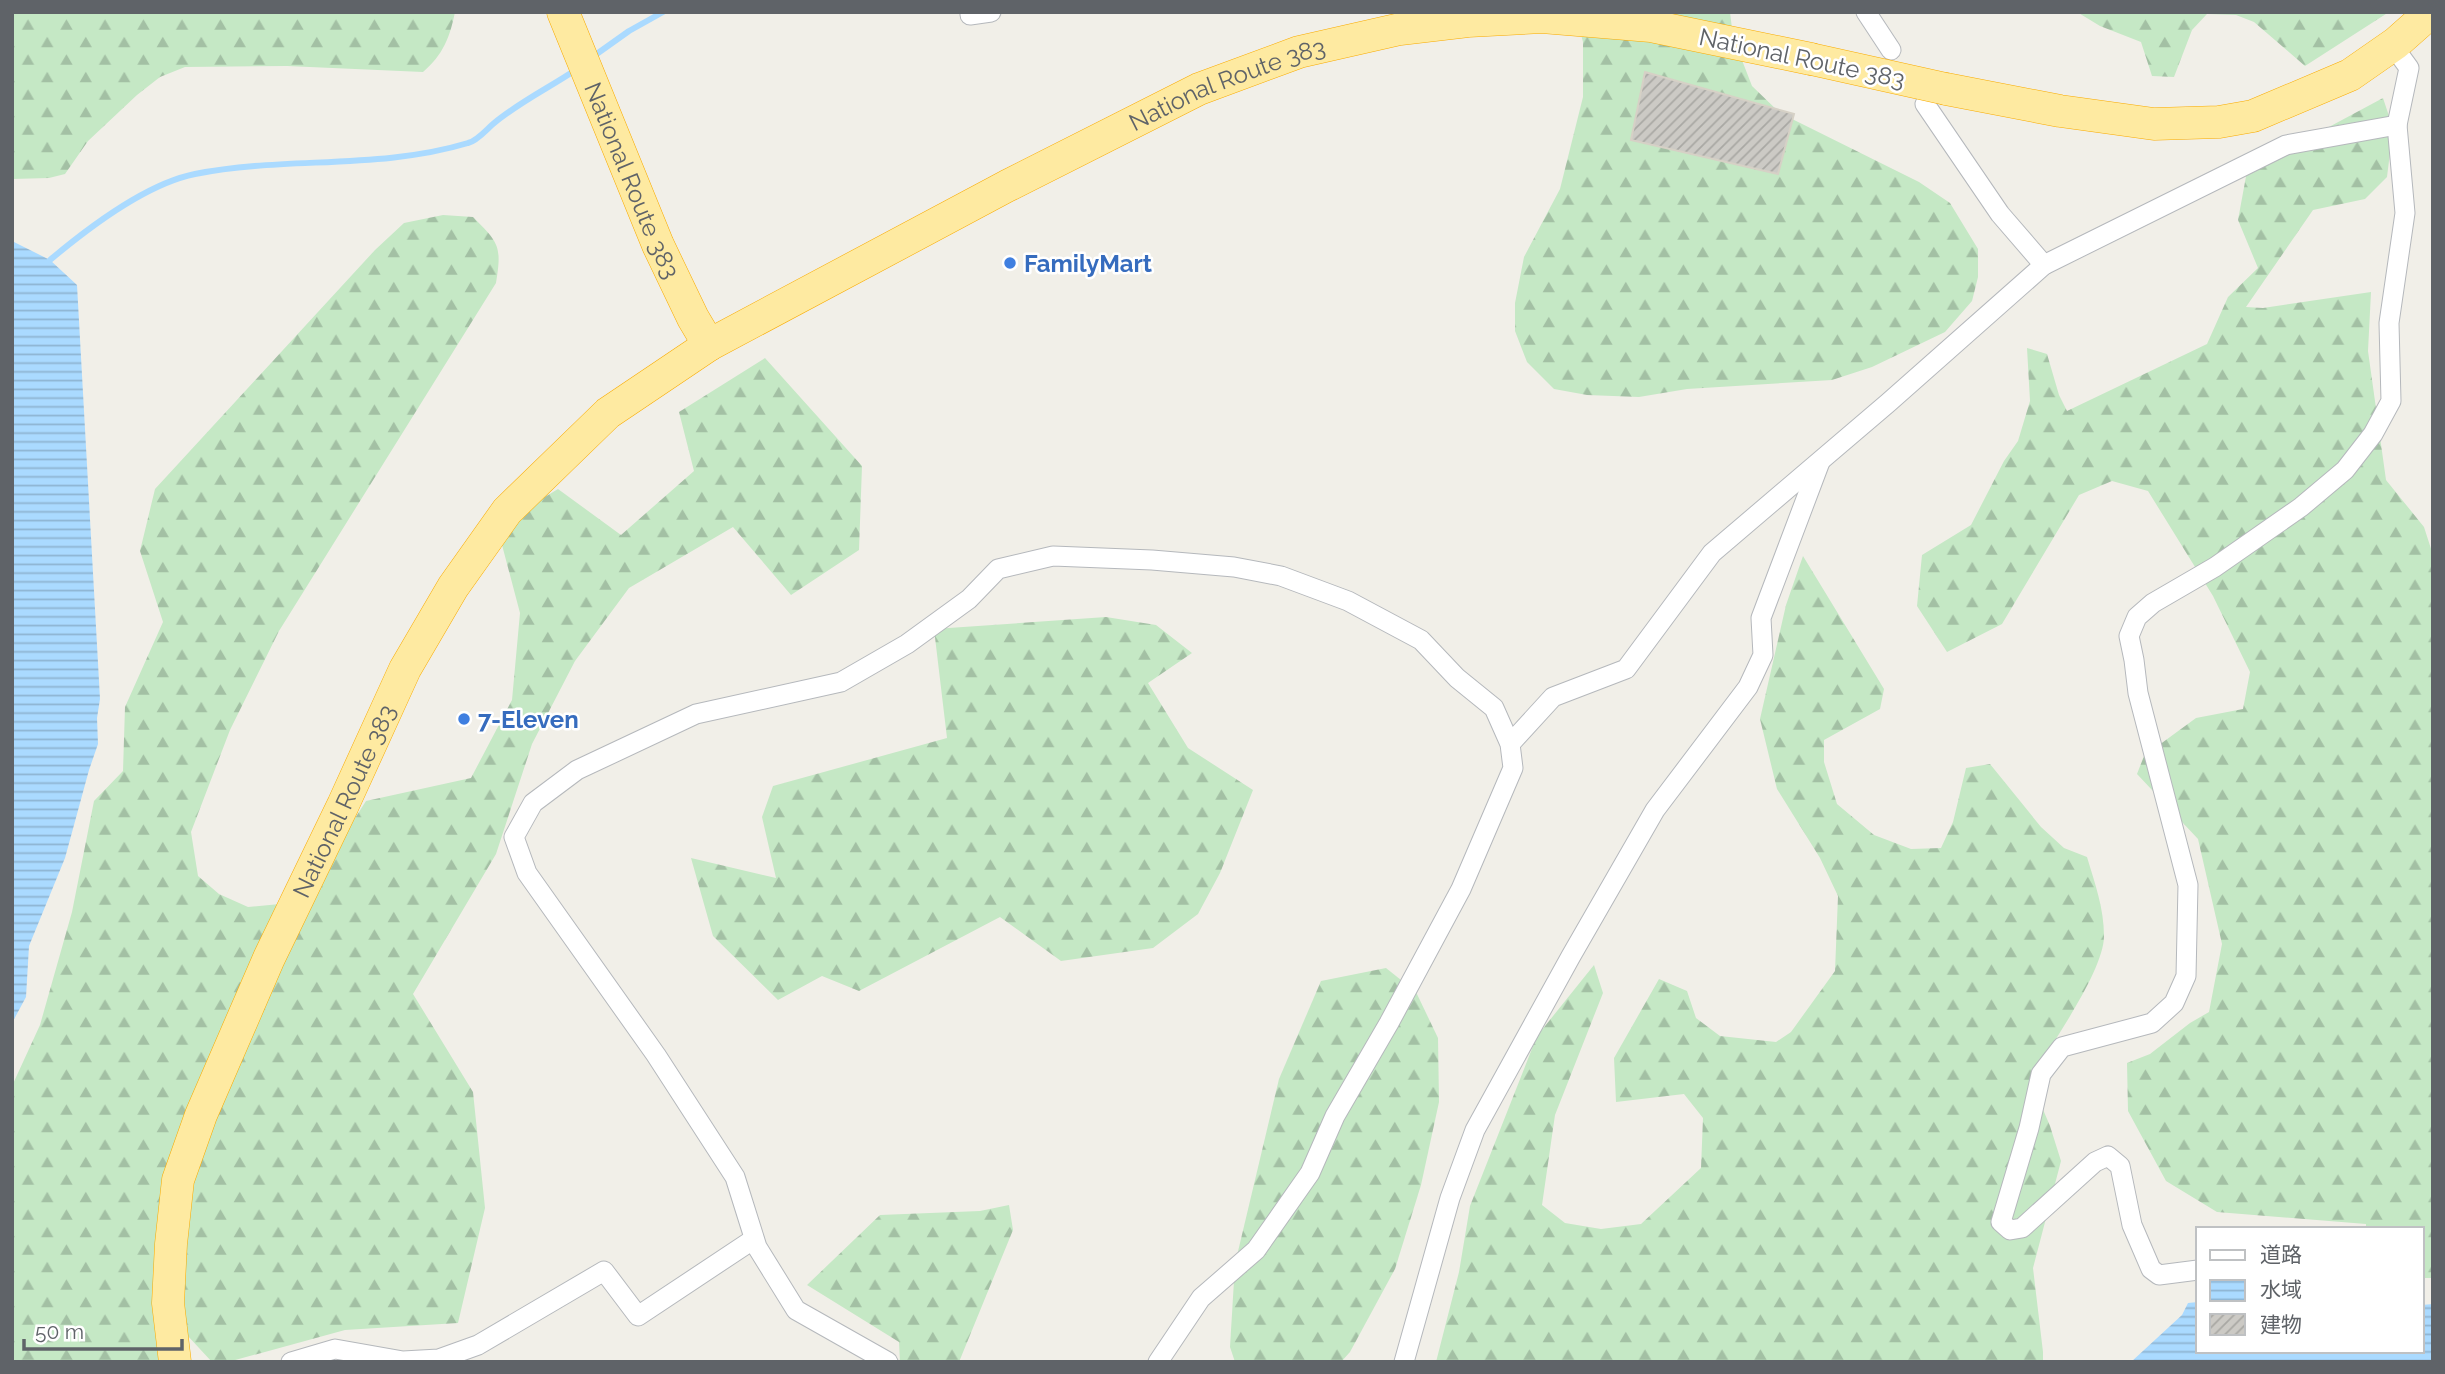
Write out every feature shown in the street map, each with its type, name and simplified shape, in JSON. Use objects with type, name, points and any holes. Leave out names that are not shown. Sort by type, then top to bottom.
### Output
[{"type":"highway","name":"National Route 383","points":[[563,12],[658,245],[709,345]]},
{"type":"highway","name":"National Route 383","points":[[175,1362],[168,1303],[178,1180],[201,1115],[269,958],[405,669],[453,587],[507,511],[608,413],[709,345],[1007,186],[1187,95],[1299,52],[1400,29],[1468,21],[1542,17],[1650,26],[1811,59],[1935,97],[2154,124],[2219,122],[2253,116],[2350,75],[2393,46],[2431,12]]},
{"type":"street","points":[[970,12],[970,15],[991,12]]},
{"type":"street","points":[[1866,12],[1891,50]]},
{"type":"street","points":[[2196,1269],[2159,1275],[2151,1269],[2132,1225],[2120,1166],[2108,1156],[2095,1162],[2022,1228],[2010,1230],[2001,1222],[2029,1128],[2041,1074],[2062,1047],[2152,1023],[2174,1003],[2186,976],[2188,885],[2138,693],[2129,636],[2137,617],[2153,603],[2236,552],[2301,507],[2345,470],[2373,434],[2391,401],[2389,323],[2405,213],[2398,125],[2409,68],[2393,46]]},
{"type":"street","points":[[1935,97],[2000,214],[2044,265]]},
{"type":"street","points":[[1510,744],[1552,697],[1626,669],[1712,553],[2044,265],[2286,145],[2398,125]]},
{"type":"street","points":[[1404,1362],[1450,1198],[1475,1130],[1655,810],[1748,687],[1763,655],[1761,618],[1821,460]]},
{"type":"street","points":[[888,1362],[796,1310],[757,1247],[735,1177],[656,1055],[527,873],[514,836],[533,803],[577,770],[696,714],[841,682],[908,644],[969,599],[998,569],[1053,556],[1234,567],[1281,576],[1348,601],[1422,640],[1457,678],[1494,708],[1510,744],[1513,768],[1461,888],[1389,1023],[1335,1116],[1310,1173],[1256,1250],[1201,1298],[1158,1362]]},
{"type":"street","points":[[291,1362],[335,1349],[403,1361],[439,1359],[478,1345],[604,1271],[638,1316],[754,1239]]},
{"type":"green space","points":[[12,12],[455,12],[445,45],[423,72],[287,66],[185,67],[160,77],[137,95],[88,141],[65,174],[49,178],[12,179]]},
{"type":"green space","points":[[1575,12],[1730,12],[1733,37],[1752,86],[1780,113],[1919,182],[1950,203],[1978,249],[1978,277],[1972,301],[1945,332],[1872,367],[1832,380],[1687,389],[1639,397],[1587,395],[1554,389],[1527,362],[1515,331],[1515,303],[1524,257],[1560,189],[1583,97],[1583,42]]},
{"type":"green space","points":[[2077,12],[2389,12],[2305,66],[2254,22],[2236,15],[2207,14],[2192,30],[2174,77],[2152,76],[2141,42],[2100,26]]},
{"type":"green space","points":[[2383,98],[2393,128],[2387,177],[2365,199],[2313,210],[2246,307],[2263,308],[2371,292],[2368,351],[2386,480],[2424,527],[2433,555],[2433,1278],[2424,1278],[2424,1227],[2366,1227],[2366,1224],[2217,1212],[2166,1181],[2128,1111],[2127,1063],[2150,1054],[2209,1012],[2222,944],[2198,839],[2137,774],[2144,756],[2196,718],[2243,709],[2250,672],[2213,596],[2148,491],[2112,481],[2079,495],[2002,624],[1947,652],[1917,606],[1922,555],[1971,525],[2004,461],[2018,441],[2030,401],[2027,348],[2047,354],[2059,395],[2067,411],[2207,344],[2228,297],[2258,268],[2238,220],[2247,171]]},
{"type":"green space","points":[[443,215],[473,217],[488,233],[498,253],[496,283],[279,631],[230,730],[191,832],[198,876],[219,894],[248,907],[280,904],[316,879],[366,801],[471,778],[512,700],[520,613],[497,526],[558,489],[621,535],[694,471],[679,412],[765,358],[862,466],[859,550],[791,595],[733,527],[629,588],[575,661],[532,744],[496,854],[413,994],[473,1092],[485,1208],[458,1323],[345,1330],[228,1362],[212,1362],[161,1307],[165,1362],[12,1362],[12,1086],[40,1025],[72,912],[94,801],[123,771],[125,707],[163,622],[140,551],[155,489],[375,250],[404,223]]},
{"type":"green space","points":[[1803,556],[1884,689],[1880,709],[1824,740],[1824,762],[1837,804],[1874,835],[1911,849],[1941,848],[1953,822],[1966,768],[1990,764],[2041,827],[2064,848],[2087,857],[2093,877],[2102,916],[2102,951],[2086,988],[2030,1079],[2061,1161],[2033,1268],[2043,1362],[1436,1362],[1459,1272],[1470,1206],[1537,1036],[1594,965],[1603,993],[1555,1115],[1542,1205],[1565,1223],[1601,1229],[1641,1224],[1701,1168],[1703,1118],[1684,1094],[1616,1102],[1614,1058],[1659,979],[1687,991],[1696,1018],[1720,1036],[1776,1042],[1791,1032],[1835,971],[1838,896],[1820,858],[1777,789],[1760,719],[1786,605]]},
{"type":"green space","points":[[1106,617],[1156,625],[1192,653],[1148,683],[1188,748],[1253,790],[1220,873],[1198,914],[1153,948],[1061,961],[1000,917],[859,991],[822,976],[778,1000],[713,936],[691,858],[776,878],[762,817],[773,786],[947,738],[934,629]]},
{"type":"green space","points":[[1386,968],[1416,992],[1438,1038],[1439,1102],[1421,1185],[1395,1269],[1350,1352],[1341,1362],[1235,1362],[1230,1347],[1235,1264],[1279,1079],[1321,981]]},
{"type":"green space","points":[[1009,1205],[1013,1230],[959,1362],[900,1362],[899,1342],[807,1285],[880,1215],[980,1211]]},
{"type":"water","points":[[12,241],[50,260],[77,285],[100,699],[97,718],[98,744],[65,858],[29,946],[26,997],[12,1023]]},
{"type":"water","points":[[2196,1302],[2196,1353],[2424,1353],[2424,1305],[2433,1304],[2433,1362],[2131,1362],[2182,1315],[2188,1303]]},
{"type":"building","points":[[1645,72],[1794,114],[1778,174],[1631,140]]},
{"type":"waterway","points":[[591,58],[629,31],[663,12]]},
{"type":"waterway","points":[[50,260],[118,209],[176,179],[263,165],[400,157],[468,143],[513,109],[577,69]]},
{"type":"place","name":"FamilyMart","points":[[1010,263]]},
{"type":"place","name":"7-Eleven","points":[[464,719]]}]
